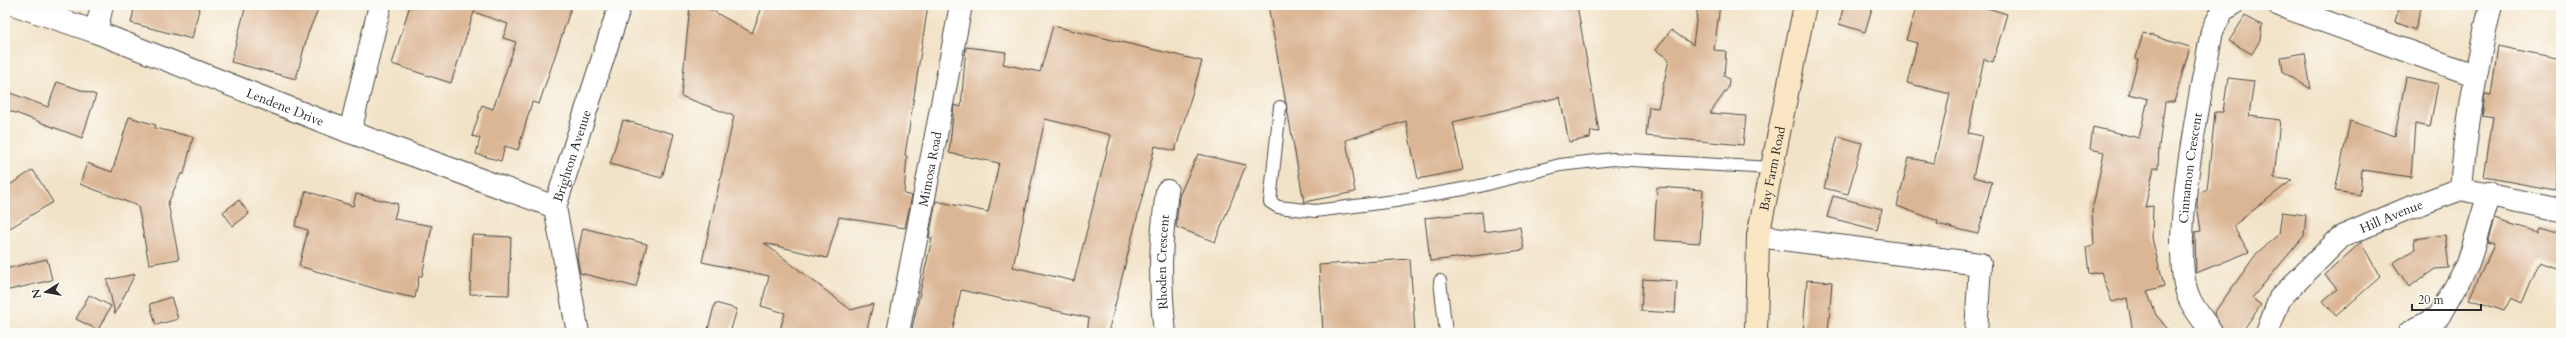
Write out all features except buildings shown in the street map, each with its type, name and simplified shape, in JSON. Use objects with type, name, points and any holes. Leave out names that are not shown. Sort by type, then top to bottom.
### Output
[{"type":"street","name":"Lendene Drive","points":[[16,5],[96,32],[350,132],[555,207]]},
{"type":"street","points":[[96,32],[102,5]]},
{"type":"street","points":[[350,132],[380,5]]},
{"type":"street","name":"Brighton Avenue","points":[[578,333],[555,207],[620,5]]},
{"type":"street","name":"Mimosa Road","points":[[898,333],[961,5]]},
{"type":"street","name":"Bay Farm Road","points":[[1756,333],[1758,236],[1805,5]]},
{"type":"street","name":"Cinnamon Crescent","points":[[2212,333],[2190,300],[2181,262],[2187,186],[2212,31],[2223,10],[2232,5]]},
{"type":"street","points":[[2279,5],[2474,75]]},
{"type":"street","points":[[2461,189],[2466,124],[2474,75],[2491,5]]},
{"type":"street","name":"Hill Avenue","points":[[2267,333],[2280,298],[2341,237],[2461,189],[2489,193],[2561,210]]},
{"type":"street","name":"Rhoden Crescent","points":[[1165,333],[1159,271],[1161,236],[1167,191]]},
{"type":"street","points":[[2409,333],[2439,316],[2468,264],[2489,193]]},
{"type":"street","points":[[1758,236],[1980,264],[1976,333]]},
{"type":"lane","points":[[1280,107],[1270,202],[1278,207],[1315,211],[1395,201],[1480,186],[1560,165],[1613,159],[1772,168]]},
{"type":"lane","points":[[1440,280],[1446,333]]}]
